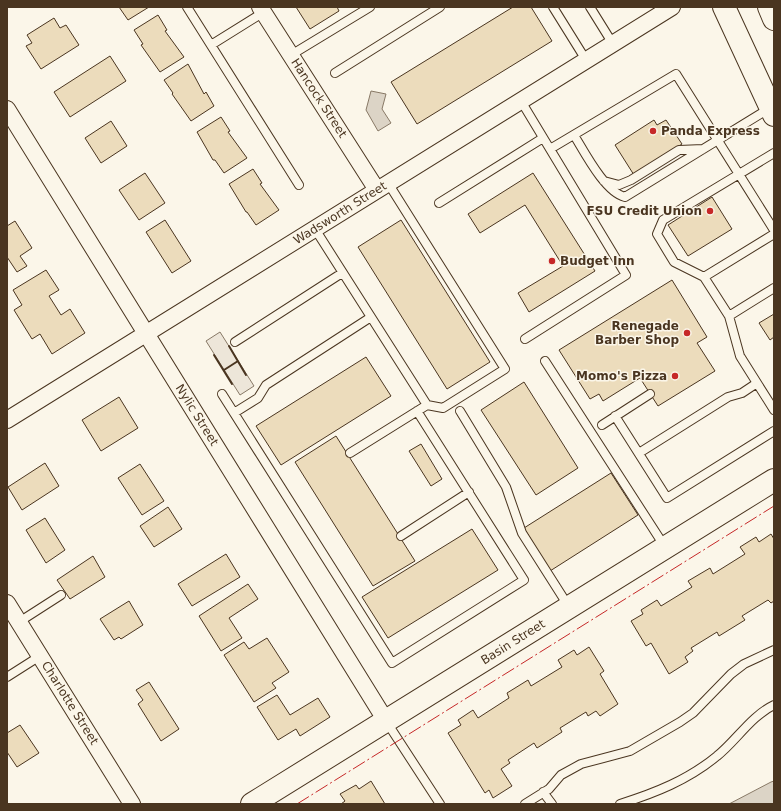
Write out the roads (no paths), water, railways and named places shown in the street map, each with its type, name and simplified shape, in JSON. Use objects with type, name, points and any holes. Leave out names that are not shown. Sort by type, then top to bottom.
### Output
[{"type":"street","name":"Wadsworth Street","points":[[7,420],[672,7]]},
{"type":"street","points":[[724,7],[772,112]]},
{"type":"street","points":[[769,7],[774,19]]},
{"type":"street","name":"Hancock Street","points":[[262,10],[291,55],[383,187]]},
{"type":"street","name":"Nylic Street","points":[[7,109],[386,721]]},
{"type":"street","name":"Basin Street","points":[[252,804],[774,480]]},
{"type":"street","name":"Charlotte Street","points":[[8,606],[132,804]]},
{"type":"lane","points":[[187,7],[299,185]]},
{"type":"lane","points":[[291,55],[370,7]]},
{"type":"lane","points":[[335,73],[440,7]]},
{"type":"lane","points":[[553,7],[586,60]]},
{"type":"lane","points":[[590,7],[613,44]]},
{"type":"lane","points":[[211,45],[262,10]]},
{"type":"lane","points":[[550,149],[676,74],[774,230]]},
{"type":"lane","points":[[520,101],[626,275],[525,339]]},
{"type":"lane","points":[[574,135],[603,180],[618,195],[625,197],[718,140],[772,112]]},
{"type":"lane","points":[[439,203],[543,138]]},
{"type":"lane","points":[[603,180],[619,185],[631,180],[679,150],[703,149]]},
{"type":"lane","points":[[774,153],[663,220],[657,234],[674,262],[704,277],[729,316],[740,356],[774,410]]},
{"type":"lane","points":[[350,453],[427,405],[443,408],[505,369],[383,187]]},
{"type":"lane","points":[[315,229],[342,274],[427,405]]},
{"type":"lane","points":[[704,277],[774,234]]},
{"type":"lane","points":[[235,342],[342,274]]},
{"type":"lane","points":[[729,316],[774,288]]},
{"type":"lane","points":[[234,413],[258,398],[266,385],[371,317]]},
{"type":"lane","points":[[545,361],[665,548]]},
{"type":"lane","points":[[639,453],[728,397],[742,393],[757,384]]},
{"type":"lane","points":[[222,394],[392,663],[524,580],[418,411]]},
{"type":"lane","points":[[602,425],[650,394]]},
{"type":"lane","points":[[460,411],[506,487],[522,533],[569,608]]},
{"type":"lane","points":[[616,416],[667,498],[774,431]]},
{"type":"lane","points":[[401,536],[469,492]]},
{"type":"lane","points":[[19,622],[61,595]]},
{"type":"lane","points":[[524,804],[549,789],[561,775],[581,764],[630,750],[680,722],[693,713],[731,674],[744,664],[774,650]]},
{"type":"lane","points":[[7,676],[40,656]]},
{"type":"lane","points":[[620,804],[648,795],[673,784],[700,768],[717,756],[759,716],[774,705]]},
{"type":"lane","points":[[386,721],[440,804]]},
{"type":"lane","points":[[543,792],[552,804]]},
{"type":"place","name":"Panda Express","points":[[653,131]]},
{"type":"place","name":"FSU Credit Union","points":[[710,211]]},
{"type":"place","name":"Budget Inn","points":[[552,261]]},
{"type":"place","name":"Renegade Barber Shop","points":[[687,333]]},
{"type":"place","name":"Momo's Pizza","points":[[675,376]]}]
